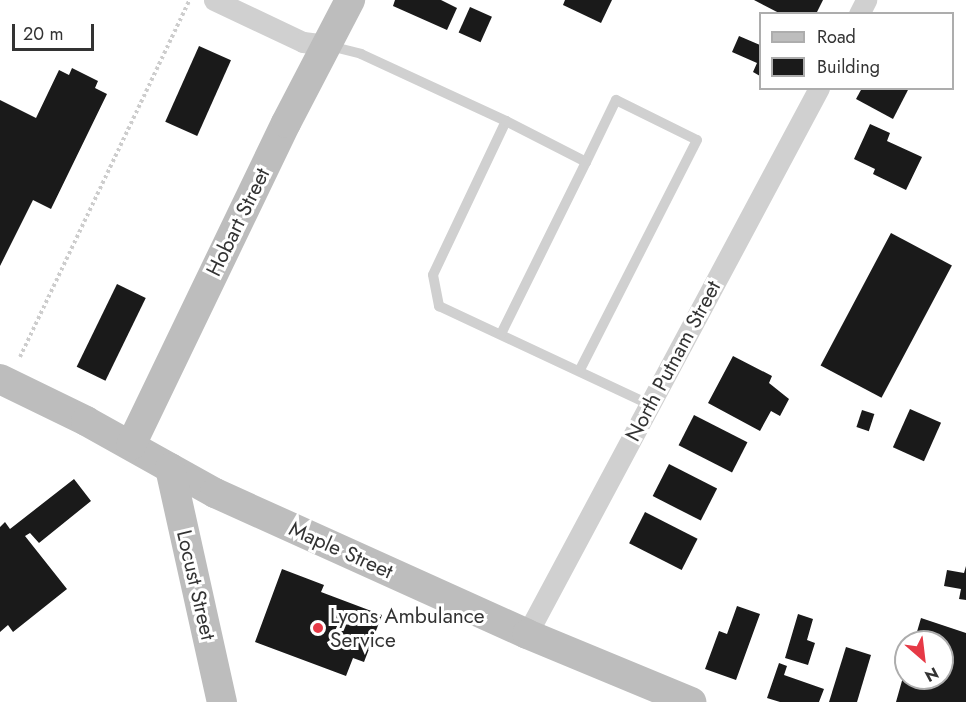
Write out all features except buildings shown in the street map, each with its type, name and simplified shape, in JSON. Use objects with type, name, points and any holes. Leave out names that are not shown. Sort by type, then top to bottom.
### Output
[{"type":"main road","name":"Hobart Street","points":[[131,445],[350,0]]},
{"type":"main road","name":"Maple Street","points":[[10,368],[170,468],[527,634],[691,702]]},
{"type":"main road","name":"Locust Street","points":[[170,468],[222,702]]},
{"type":"street","points":[[214,0],[303,42],[327,45]]},
{"type":"street","name":"North Putnam Street","points":[[527,634],[818,90]]},
{"type":"lane","points":[[327,45],[361,54],[506,121],[586,162]]},
{"type":"lane","points":[[501,334],[616,100],[697,140],[580,370]]},
{"type":"lane","points":[[506,121],[433,275],[440,306],[580,370],[650,405]]},
{"type":"path","points":[[10,368],[190,0]]},
{"type":"place","name":"Lyons Ambulance Service","points":[[318,628]]}]
